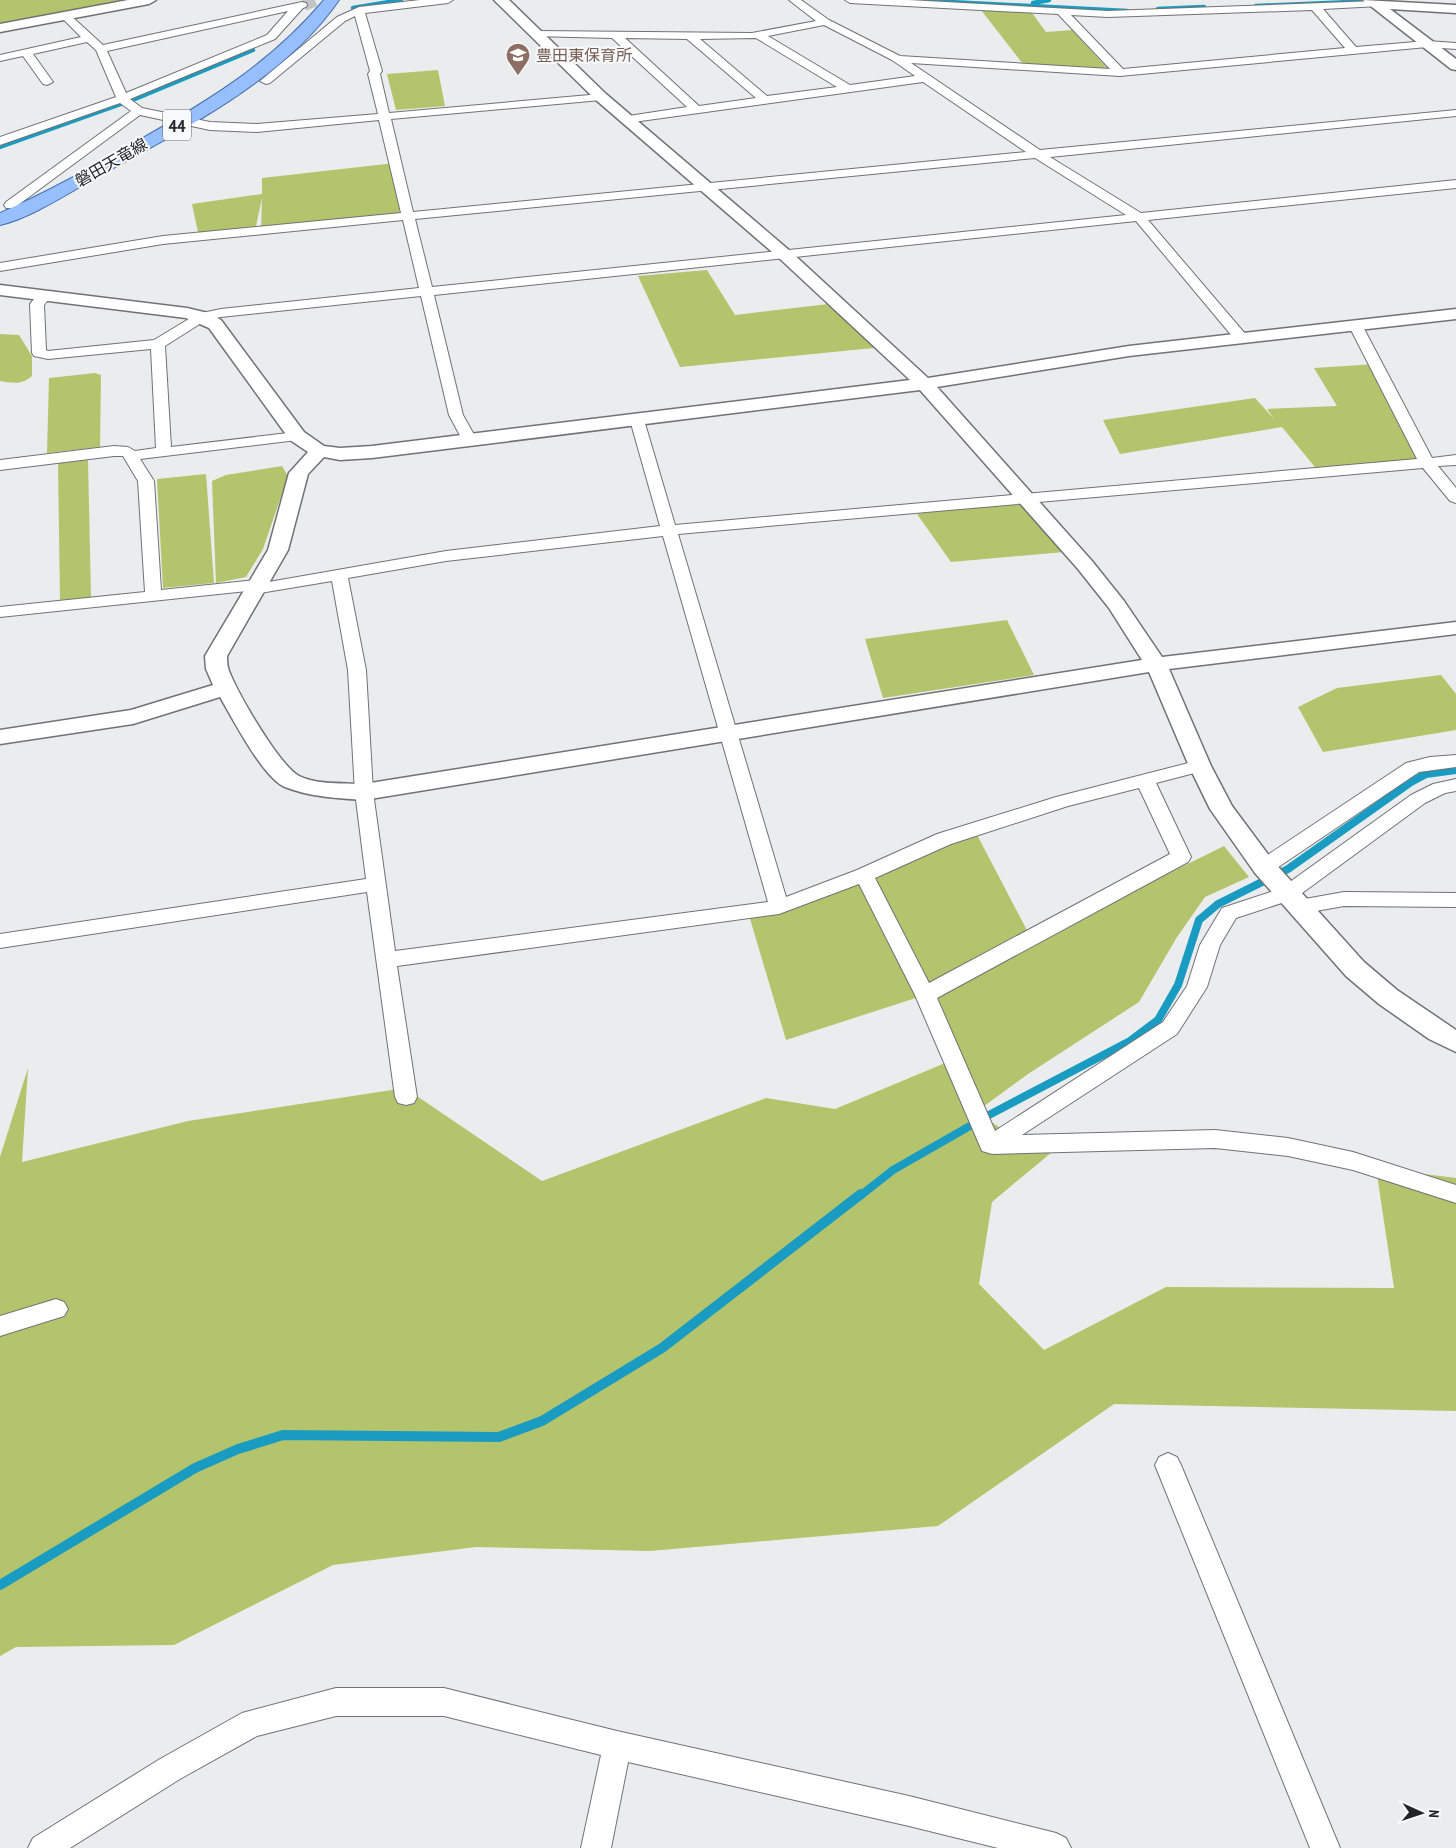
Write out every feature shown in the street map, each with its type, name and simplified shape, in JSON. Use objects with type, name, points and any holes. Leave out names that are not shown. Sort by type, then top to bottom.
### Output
[{"type":"main road","name":"磐田天竜線","points":[[0,220],[11,205],[78,182],[183,121],[246,80],[273,60],[302,34],[332,0]]},
{"type":"street","points":[[0,28],[149,0]]},
{"type":"street","points":[[266,81],[341,19],[359,10],[448,0]]},
{"type":"street","points":[[501,0],[601,98],[784,254],[924,384],[1117,605],[1156,664],[1200,766],[1222,809],[1264,867],[1355,969],[1388,997],[1438,1032],[1456,1042]]},
{"type":"street","points":[[794,0],[824,22],[896,58],[1039,155],[1139,217],[1242,339]]},
{"type":"street","points":[[850,0],[964,2],[1062,12],[1108,14],[1373,2],[1456,9]]},
{"type":"street","points":[[1373,2],[1456,66]]},
{"type":"street","points":[[0,141],[129,104],[271,38],[301,6],[101,49]]},
{"type":"street","points":[[1315,6],[1353,51]]},
{"type":"street","points":[[359,10],[376,71],[374,74],[456,415],[469,440]]},
{"type":"street","points":[[1062,12],[1120,73]]},
{"type":"street","points":[[65,16],[101,49],[129,104],[183,121],[210,126],[257,128],[601,98]]},
{"type":"street","points":[[537,34],[758,35],[824,22]]},
{"type":"street","points":[[614,34],[696,109]]},
{"type":"street","points":[[688,34],[765,100]]},
{"type":"street","points":[[758,35],[847,88]]},
{"type":"street","points":[[0,58],[90,38]]},
{"type":"street","points":[[896,58],[1120,73],[1427,44],[1456,46]]},
{"type":"street","points":[[26,52],[47,82]]},
{"type":"street","points":[[0,152],[229,65]]},
{"type":"street","points":[[626,119],[926,78]]},
{"type":"street","points":[[11,205],[129,104]]},
{"type":"street","points":[[0,267],[163,240],[1456,113]]},
{"type":"street","points":[[44,296],[37,304],[40,353],[48,355],[158,344],[202,317],[221,313],[1456,184]]},
{"type":"street","points":[[0,290],[187,313],[202,317],[216,324],[296,436],[319,451],[340,454],[372,452],[924,384],[1129,351],[1456,314]]},
{"type":"street","points":[[1356,326],[1427,463],[1456,498]]},
{"type":"street","points":[[158,344],[164,452]]},
{"type":"street","points":[[637,420],[779,907]]},
{"type":"street","points":[[130,456],[296,436]]},
{"type":"street","points":[[0,465],[114,451],[128,452],[146,480],[153,595]]},
{"type":"street","points":[[319,451],[299,473],[278,550],[216,656],[217,669],[226,688],[273,765],[291,781],[320,789],[364,792],[1156,664],[1456,628]]},
{"type":"street","points":[[0,612],[153,595],[255,587],[339,575],[446,556],[669,530],[1023,497],[1456,460]]},
{"type":"street","points":[[339,575],[357,670],[364,792],[406,1097]]},
{"type":"street","points":[[0,737],[133,717],[226,688]]},
{"type":"street","points":[[1264,867],[1413,767],[1430,763],[1456,761]]},
{"type":"street","points":[[386,960],[779,907],[864,875],[944,839],[1063,801],[1200,766]]},
{"type":"street","points":[[925,995],[1181,857],[1145,780]]},
{"type":"street","points":[[1293,901],[1418,799],[1440,788],[1456,785]]},
{"type":"street","points":[[864,875],[925,995],[990,1145]]},
{"type":"street","points":[[0,940],[377,884]]},
{"type":"street","points":[[990,1145],[1170,1028],[1197,987],[1210,946],[1229,913],[1293,901],[1344,899],[1456,900]]},
{"type":"street","points":[[990,1145],[1224,1140],[1288,1147],[1353,1162],[1456,1194]]},
{"type":"street","points":[[0,1326],[56,1308]]},
{"type":"street","points":[[1168,1465],[1325,1848]]},
{"type":"street","points":[[43,1848],[170,1769],[252,1723],[336,1702],[444,1702],[617,1745],[909,1811],[1056,1848]]},
{"type":"street","points":[[596,1848],[617,1745]]},
{"type":"green space","points":[[0,0],[148,0],[0,28]]},
{"type":"green space","points":[[981,10],[1032,13],[1046,32],[1072,30],[1108,69],[1023,64]]},
{"type":"green space","points":[[438,70],[445,106],[396,110],[387,74]]},
{"type":"green space","points":[[395,163],[400,217],[261,231],[262,198],[255,231],[199,237],[192,204],[262,194],[262,178]]},
{"type":"green space","points":[[707,270],[735,315],[837,303],[884,347],[680,367],[638,276]]},
{"type":"green space","points":[[0,334],[19,335],[32,356],[32,376],[25,381],[17,383],[0,381]]},
{"type":"green space","points":[[1376,364],[1427,463],[1319,472],[1282,427],[1120,454],[1103,420],[1255,398],[1275,420],[1267,409],[1337,406],[1314,368]]},
{"type":"green space","points":[[95,373],[101,375],[100,447],[47,453],[49,378]]},
{"type":"green space","points":[[88,460],[91,597],[60,600],[58,463]]},
{"type":"green space","points":[[282,466],[288,476],[263,549],[246,577],[216,583],[212,481],[226,475]]},
{"type":"green space","points":[[206,474],[214,583],[163,588],[157,479]]},
{"type":"green space","points":[[1023,497],[1064,552],[951,562],[917,514]]},
{"type":"green space","points":[[1007,620],[1034,675],[883,698],[865,639]]},
{"type":"green space","points":[[1441,675],[1456,694],[1456,730],[1323,752],[1298,707],[1337,688]]},
{"type":"green space","points":[[974,829],[1031,938],[953,980],[1224,846],[1249,877],[1205,897],[1177,937],[1139,1002],[1028,1074],[976,1112],[1008,1133],[1064,1142],[992,1202],[979,1284],[1044,1350],[1166,1287],[1394,1288],[1376,1168],[1456,1178],[1456,1411],[1114,1404],[938,1526],[650,1551],[476,1547],[333,1565],[174,1645],[16,1647],[0,1656],[0,1157],[28,1068],[22,1162],[188,1121],[405,1088],[542,1181],[766,1098],[835,1109],[950,1061],[925,995],[786,1040],[748,912]]},
{"type":"waterway","points":[[353,8],[401,0]]},
{"type":"waterway","points":[[911,0],[1127,11]]},
{"type":"waterway","points":[[1033,3],[1049,0]]},
{"type":"waterway","points":[[1256,6],[1374,1]]},
{"type":"waterway","points":[[1158,9],[1204,7]]},
{"type":"waterway","points":[[0,147],[135,99],[253,50]]},
{"type":"waterway","points":[[860,1196],[893,1170],[989,1115],[1130,1041],[1158,1020],[1178,985],[1199,920],[1218,904],[1288,869],[1411,782],[1426,774],[1456,770]]},
{"type":"waterway","points":[[0,1585],[195,1468],[238,1449],[283,1435],[499,1437],[542,1421],[662,1348],[861,1194]]},
{"type":"tunnel","points":[[304,5],[317,0]]},
{"type":"place","name":"豊田東保育所","points":[[518,76]]}]
